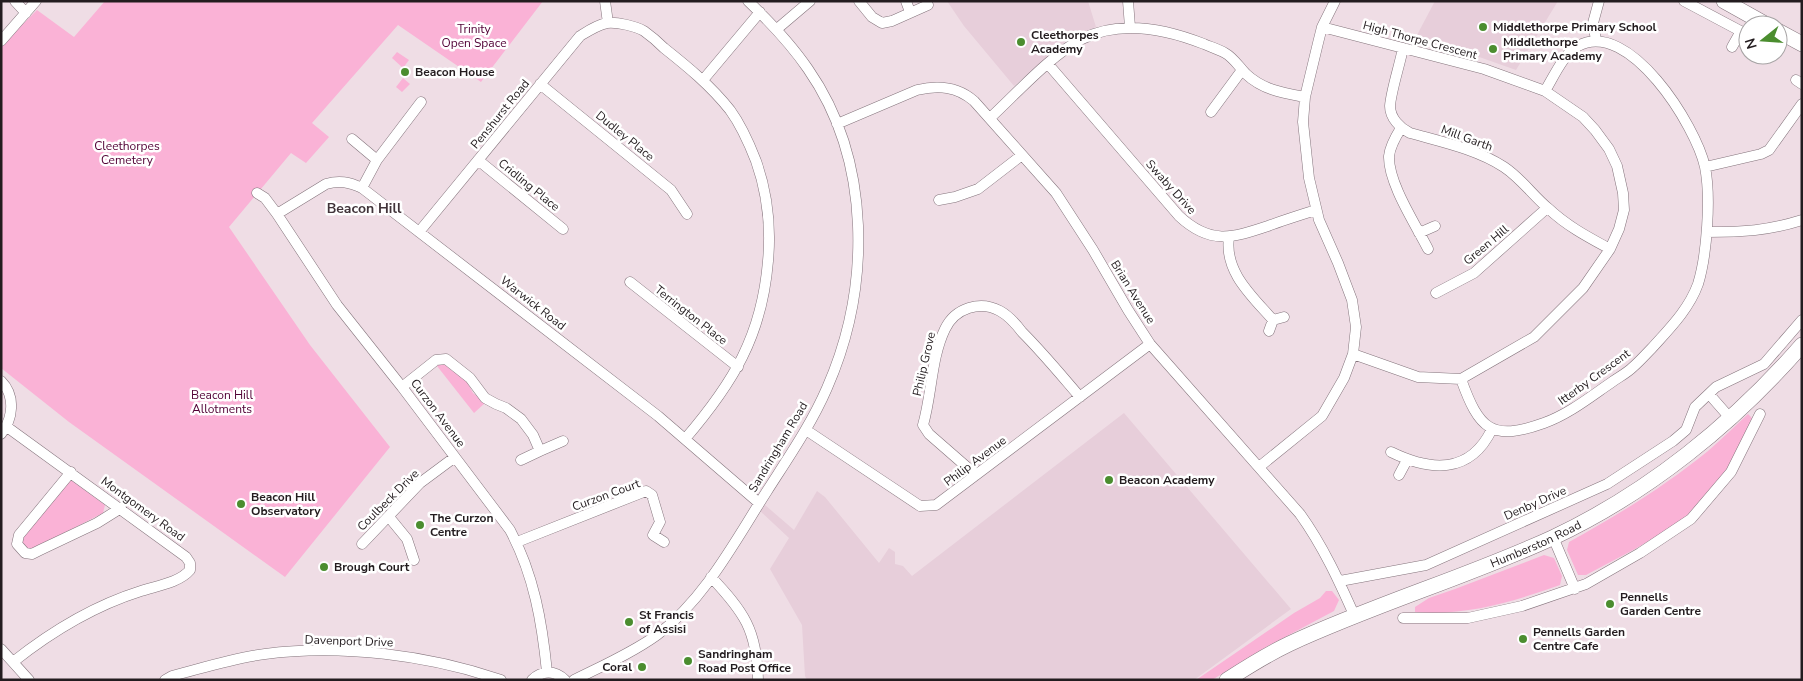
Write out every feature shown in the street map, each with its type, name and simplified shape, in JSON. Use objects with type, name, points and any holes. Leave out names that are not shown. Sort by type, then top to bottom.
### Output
[{"type":"main road","points":[[1724,1],[1749,15]]},
{"type":"main road","points":[[1788,36],[1802,44]]},
{"type":"main road","name":"Humberston Road","points":[[1227,680],[1288,644],[1553,537],[1630,495],[1669,468],[1730,418],[1802,345]]},
{"type":"street","points":[[15,1],[26,13]]},
{"type":"street","points":[[1,41],[36,1]]},
{"type":"street","points":[[605,1],[608,23],[625,25],[643,31],[703,80],[730,111],[745,135],[756,161],[764,188],[769,230],[768,260],[764,292],[754,332],[738,368],[718,399],[685,439]]},
{"type":"street","name":"Sandringham Road","points":[[574,680],[656,636],[689,605],[711,577],[806,430],[827,389],[842,348],[853,306],[858,262],[854,189],[850,164],[837,124],[809,70],[777,29],[748,1]]},
{"type":"street","points":[[777,29],[810,1]]},
{"type":"street","points":[[859,1],[872,17],[882,23],[892,21],[928,5]]},
{"type":"street","points":[[906,1],[910,12]]},
{"type":"street","points":[[1128,1],[1130,27]]},
{"type":"street","points":[[1259,467],[1322,416],[1344,378],[1354,354],[1356,327],[1352,300],[1316,210],[1309,178],[1303,122],[1305,97],[1322,27],[1335,1]]},
{"type":"street","points":[[1545,91],[1568,53],[1578,45],[1596,40],[1593,23],[1599,1]]},
{"type":"street","points":[[1684,1],[1738,30]]},
{"type":"street","points":[[703,80],[760,12]]},
{"type":"street","name":"Penshurst Road","points":[[420,232],[580,36],[608,23]]},
{"type":"street","points":[[990,118],[1048,64],[1080,39],[1103,31],[1130,27],[1162,30],[1178,34],[1224,52],[1252,80],[1265,88],[1305,97]]},
{"type":"street","name":"High Thorpe Crescent","points":[[1322,27],[1484,69],[1545,91],[1577,113],[1595,130],[1609,149],[1617,166],[1624,210],[1619,229],[1610,249],[1583,288],[1534,337],[1461,379]]},
{"type":"street","name":"Itterby Crescent","points":[[1492,430],[1508,432],[1524,430],[1566,414],[1633,367],[1677,320],[1690,301],[1702,266],[1707,232],[1705,167],[1685,120],[1662,88],[1638,60],[1617,46],[1596,40]]},
{"type":"street","points":[[1732,47],[1738,40]]},
{"type":"street","points":[[1403,48],[1390,107],[1394,119],[1401,128],[1389,155],[1390,166],[1392,177],[1428,249]]},
{"type":"street","name":"Swaby Drive","points":[[1048,64],[1179,216],[1190,226],[1215,236],[1229,237],[1246,234],[1316,210]]},
{"type":"street","points":[[1211,112],[1242,70]]},
{"type":"street","name":"Dudley Place","points":[[540,84],[671,190],[687,214]]},
{"type":"street","name":"Brian Avenue","points":[[837,124],[917,90],[937,87],[948,88],[966,94],[990,118],[1056,193],[1150,344],[1300,514],[1340,581],[1355,617]]},
{"type":"street","points":[[362,188],[377,160],[421,102]]},
{"type":"street","points":[[1705,167],[1762,154],[1769,150],[1802,104]]},
{"type":"street","name":"Mill Garth","points":[[1401,128],[1410,133],[1489,158],[1517,177],[1547,208],[1576,231],[1610,249]]},
{"type":"street","points":[[352,139],[377,160]]},
{"type":"street","points":[[940,200],[955,198],[978,189],[1022,155]]},
{"type":"street","name":"Cridling Place","points":[[478,160],[563,228]]},
{"type":"street","name":"Warwick Road","points":[[277,214],[332,182],[341,181],[362,188],[652,411],[759,503]]},
{"type":"street","name":"Curzon Avenue","points":[[257,193],[265,198],[277,214],[337,305],[500,515],[517,542],[526,563],[536,596],[543,628],[547,672]]},
{"type":"street","name":"Green Hill","points":[[1436,294],[1474,273],[1547,208]]},
{"type":"street","points":[[1707,232],[1743,232],[1801,222]]},
{"type":"street","points":[[1420,233],[1435,226]]},
{"type":"street","points":[[1229,237],[1228,248],[1234,272],[1241,283],[1271,326],[1284,317]]},
{"type":"street","name":"Terrington Place","points":[[630,282],[738,368]]},
{"type":"street","name":"Philip Grove","points":[[976,475],[929,434],[923,425],[939,343],[946,328],[956,314],[964,309],[973,307],[992,308],[1001,311],[1044,354],[1080,397]]},
{"type":"street","name":"Denby Drive","points":[[1340,581],[1426,565],[1607,484],[1673,441],[1686,430],[1695,407],[1708,394],[1716,387],[1764,364],[1802,320]]},
{"type":"street","name":"Philip Avenue","points":[[806,430],[920,506],[936,505],[1150,344]]},
{"type":"street","points":[[1354,354],[1418,377],[1461,379],[1473,408],[1492,430],[1480,448],[1469,458],[1454,464],[1430,466],[1407,460],[1391,452]]},
{"type":"street","points":[[402,387],[436,360],[446,359],[470,378],[485,398],[506,408],[521,419],[533,435],[540,451]]},
{"type":"street","points":[[1,380],[8,389],[11,404],[11,414],[4,430]]},
{"type":"street","points":[[1708,394],[1730,418]]},
{"type":"street","points":[[1403,618],[1468,618],[1522,606],[1575,589],[1640,553],[1691,519],[1731,472],[1760,414]]},
{"type":"street","name":"Montgomery Road","points":[[4,430],[71,472],[186,556],[190,563],[190,570],[181,578],[118,598],[78,617],[41,640],[13,662]]},
{"type":"street","points":[[521,460],[563,441]]},
{"type":"street","name":"Coulbeck Drive","points":[[362,544],[420,483],[455,457]]},
{"type":"street","points":[[1400,475],[1407,460]]},
{"type":"street","points":[[71,472],[19,535],[17,544],[25,553],[32,554],[97,523],[121,508]]},
{"type":"street","name":"Curzon Court","points":[[517,542],[646,491],[652,495],[660,522],[653,535],[664,542]]},
{"type":"street","points":[[389,517],[407,538],[414,560]]},
{"type":"street","points":[[1553,537],[1575,589]]},
{"type":"street","points":[[711,577],[734,601],[745,617],[756,649],[758,680]]},
{"type":"street","points":[[1,649],[28,680]]},
{"type":"street","name":"Davenport Drive","points":[[166,680],[172,676],[233,660],[298,652],[332,651],[404,657],[436,663],[501,680]]},
{"type":"street","points":[[532,680],[540,674],[547,672],[559,674],[565,680]]},
{"type":"shaded area","name":"Cleethorpes Academy","points":[[947,1],[1088,1],[1096,27],[1073,36],[1014,86],[964,26]]},
{"type":"shaded area","name":"Middlethorpe Primary Academy","points":[[1435,1],[1558,1],[1516,70],[1417,35]]},
{"type":"shaded area","name":"Beacon Academy","points":[[1124,413],[1291,609],[1194,680],[807,680],[805,676],[802,625],[770,569],[789,538],[760,511],[765,505],[794,530],[817,491],[825,497],[879,563],[889,548],[895,552],[895,564],[903,566],[912,576]]},
{"type":"green space","name":"Cleethorpes Cemetery","points":[[105,1],[543,1],[481,82],[398,25],[312,123],[329,137],[306,163],[291,153],[229,227],[310,345],[390,447],[285,577],[69,422],[1,368],[1,46],[37,10],[74,37]]},
{"type":"green space","points":[[397,52],[409,60],[403,68],[392,58]]},
{"type":"green space","points":[[403,78],[410,84],[402,92],[396,87]]},
{"type":"green space","points":[[442,362],[466,380],[473,393],[485,403],[474,413],[437,366]]},
{"type":"green space","points":[[1748,414],[1752,418],[1726,473],[1681,522],[1586,575],[1578,575],[1567,550],[1569,542],[1623,511],[1675,476],[1708,451]]},
{"type":"green space","points":[[71,480],[105,505],[103,513],[29,551],[22,545],[22,537],[67,481]]},
{"type":"green space","points":[[1544,555],[1554,558],[1562,576],[1560,585],[1507,602],[1471,610],[1434,613],[1415,612],[1415,607],[1429,598]]},
{"type":"green space","points":[[1326,591],[1332,591],[1339,600],[1334,611],[1266,647],[1212,680],[1196,680],[1294,613],[1320,598]]},
{"type":"place","name":"Middlethorpe Primary School","points":[[1483,27]]},
{"type":"place","name":"Cleethorpes Academy","points":[[1021,42]]},
{"type":"place","name":"Middlethorpe Primary Academy","points":[[1493,49]]},
{"type":"place","name":"Beacon House","points":[[405,72]]},
{"type":"place","name":"Beacon Academy","points":[[1109,480]]},
{"type":"place","name":"Beacon Hill Observatory","points":[[241,504]]},
{"type":"place","name":"The Curzon Centre","points":[[420,525]]},
{"type":"place","name":"Brough Court","points":[[324,567]]},
{"type":"place","name":"Pennells Garden Centre","points":[[1610,604]]},
{"type":"place","name":"St Francis of Assisi","points":[[629,622]]},
{"type":"place","name":"Pennells Garden Centre Cafe","points":[[1523,639]]},
{"type":"place","name":"Sandringham Road Post Office","points":[[688,661]]},
{"type":"place","name":"Coral","points":[[642,667]]},
{"type":"district","name":"Beacon Hill","points":[[364,208]]},
{"type":"park label","name":"Trinity Open Space","points":[[474,36]]},
{"type":"park label","name":"Beacon Hill Allotments","points":[[222,402]]}]
